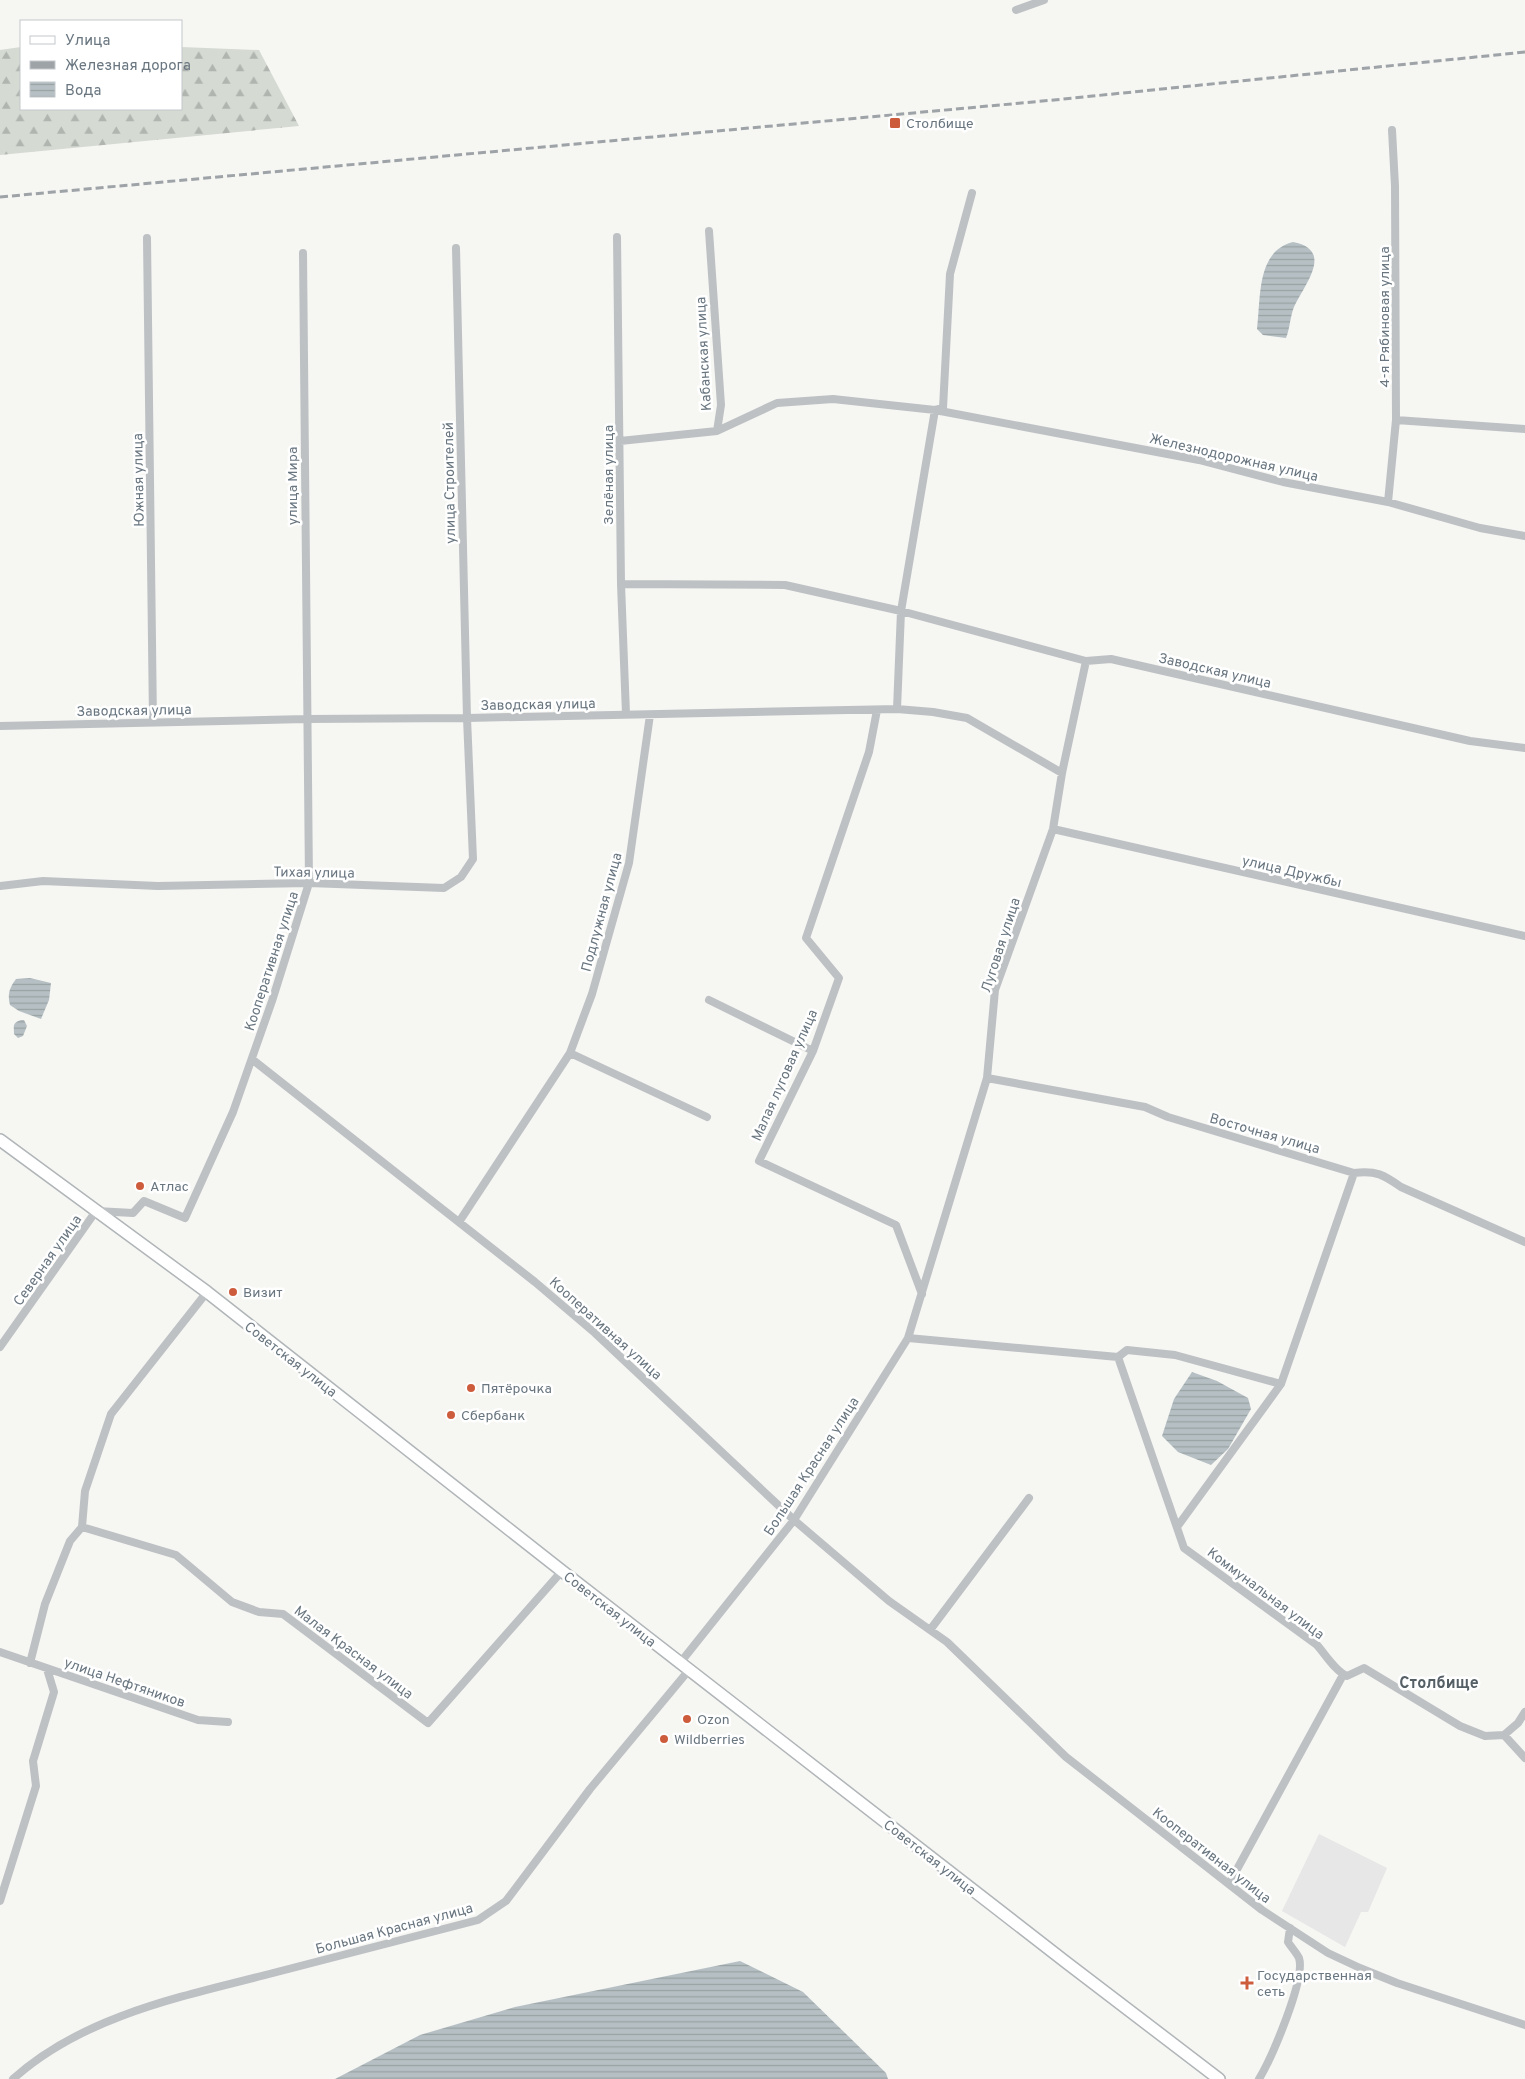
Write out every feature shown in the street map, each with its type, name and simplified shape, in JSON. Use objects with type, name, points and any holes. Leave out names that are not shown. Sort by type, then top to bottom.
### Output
[{"type":"street","points":[[1016,10],[1044,0]]},
{"type":"street","name":"4-я Рябиновая улица","points":[[1388,502],[1396,420],[1395,186],[1392,130]]},
{"type":"street","points":[[897,709],[901,611],[935,410],[943,408],[950,274],[972,193]]},
{"type":"street","name":"Кабанская улица","points":[[708,231],[721,405],[717,431]]},
{"type":"street","name":"Зелёная улица","points":[[616,237],[621,584],[626,714]]},
{"type":"street","name":"Южная улица","points":[[148,238],[153,722]]},
{"type":"street","name":"улица Строителей","points":[[456,248],[467,718]]},
{"type":"street","name":"улица Мира","points":[[303,253],[306,719]]},
{"type":"street","name":"Кабанская улица","points":[[717,431],[777,403],[833,399],[935,410]]},
{"type":"street","name":"Железнодорожная улица","points":[[935,410],[1199,460],[1283,482],[1388,502],[1480,528],[1525,536]]},
{"type":"street","points":[[1396,420],[1525,429]]},
{"type":"street","points":[[620,441],[717,431]]},
{"type":"street","name":"Заводская улица","points":[[621,584],[785,585],[901,611],[1086,660],[1111,659],[1470,741],[1525,748]]},
{"type":"street","name":"Луговая улица","points":[[922,1294],[987,1078],[995,990],[1053,829],[1062,773],[1086,660]]},
{"type":"street","name":"Заводская улица","points":[[0,726],[897,709],[933,712],[967,718],[1062,773]]},
{"type":"street","name":"Малая луговая улица","points":[[876,710],[869,752],[806,938],[839,978],[812,1051],[760,1161],[896,1225],[922,1294]]},
{"type":"street","name":"Подлужная улица","points":[[459,1222],[570,1053],[592,994],[629,863],[650,714]]},
{"type":"street","name":"Тихая улица","points":[[0,886],[43,881],[158,886],[309,883],[444,888],[461,877],[473,859],[467,718]]},
{"type":"street","name":"Кооперативная улица","points":[[96,1211],[133,1213],[144,1201],[185,1218],[233,1114],[309,883],[306,719]]},
{"type":"street","name":"улица Дружбы","points":[[1053,829],[1525,936]]},
{"type":"street","points":[[709,1000],[812,1051]]},
{"type":"street","points":[[570,1053],[707,1117]]},
{"type":"street","name":"Кооперативная улица","points":[[252,1060],[535,1282],[595,1333],[794,1520],[890,1601],[946,1642],[1066,1757],[1262,1910],[1328,1953],[1360,1968],[1397,1983],[1525,2025]]},
{"type":"street","name":"Восточная улица","points":[[987,1078],[1145,1107],[1238,1139],[1354,1173],[1368,1171],[1383,1174],[1401,1187],[1525,1242]]},
{"type":"street","name":"Советская улица","points":[[0,1140],[207,1292],[562,1571],[1219,2079]]},
{"type":"street","points":[[1177,1527],[1281,1384],[1354,1173]]},
{"type":"street","name":"Северная улица","points":[[0,1347],[96,1211]]},
{"type":"street","points":[[30,1663],[45,1604],[70,1541],[82,1526],[85,1491],[111,1414],[207,1292]]},
{"type":"street","name":"Большая Красная улица","points":[[13,2079],[48,2052],[82,2033],[160,2002],[478,1920],[506,1901],[794,1520],[908,1338],[922,1294]]},
{"type":"street","points":[[908,1338],[1118,1357],[1127,1350],[1175,1355],[1281,1384]]},
{"type":"street","name":"Коммунальная улица","points":[[1118,1357],[1184,1548],[1317,1645],[1330,1659],[1339,1673],[1343,1674]]},
{"type":"street","points":[[930,1630],[1029,1498]]},
{"type":"street","name":"Малая Красная улица","points":[[82,1526],[176,1555],[232,1602],[259,1612],[283,1614],[428,1723],[562,1571]]},
{"type":"street","points":[[0,1652],[47,1669]]},
{"type":"street","points":[[1228,1884],[1343,1674],[1347,1676],[1364,1668],[1460,1726],[1485,1736],[1504,1735],[1518,1723],[1525,1712]]},
{"type":"street","name":"улица Нефтяников","points":[[47,1669],[198,1720],[228,1722]]},
{"type":"street","name":"улица Нефтяников","points":[[0,1901],[36,1786],[33,1760],[54,1692],[47,1669]]},
{"type":"street","points":[[1504,1735],[1525,1758]]},
{"type":"street","points":[[1259,2079],[1266,2067],[1300,1976],[1299,1958],[1288,1942],[1290,1928]]},
{"type":"shaded area","points":[[1319,1834],[1387,1868],[1368,1912],[1361,1912],[1345,1947],[1282,1911]]},
{"type":"green space","points":[[20,47],[20,110],[182,110],[182,47],[259,50],[299,126],[0,155],[0,50]]},
{"type":"water","points":[[1293,242],[1306,246],[1312,252],[1314,260],[1313,269],[1294,307],[1286,338],[1263,335],[1257,329],[1260,291],[1266,266],[1272,255],[1281,247]]},
{"type":"water","points":[[30,978],[51,983],[49,1000],[41,1019],[19,1011],[10,1005],[10,991],[16,979]]},
{"type":"water","points":[[24,1020],[27,1026],[23,1036],[18,1038],[14,1034],[14,1025]]},
{"type":"water","points":[[1192,1372],[1217,1381],[1248,1398],[1251,1409],[1228,1449],[1211,1465],[1178,1452],[1162,1436],[1174,1399]]},
{"type":"water","points":[[740,1961],[803,1992],[886,2073],[888,2079],[335,2079],[420,2035],[515,2007]]},
{"type":"railway","points":[[0,197],[1054,100],[1525,52]]},
{"type":"place","name":"Столбище","points":[[895,123]]},
{"type":"place","name":"Атлас","points":[[140,1186]]},
{"type":"place","name":"Визит","points":[[233,1292]]},
{"type":"place","name":"Пятёрочка","points":[[471,1388]]},
{"type":"place","name":"Сбербанк","points":[[451,1415]]},
{"type":"place","name":"Ozon","points":[[687,1719]]},
{"type":"place","name":"Wildberries","points":[[664,1739]]},
{"type":"place","name":"Государственная сеть","points":[[1247,1983]]},
{"type":"district","name":"Столбище","points":[[1439,1682]]}]
